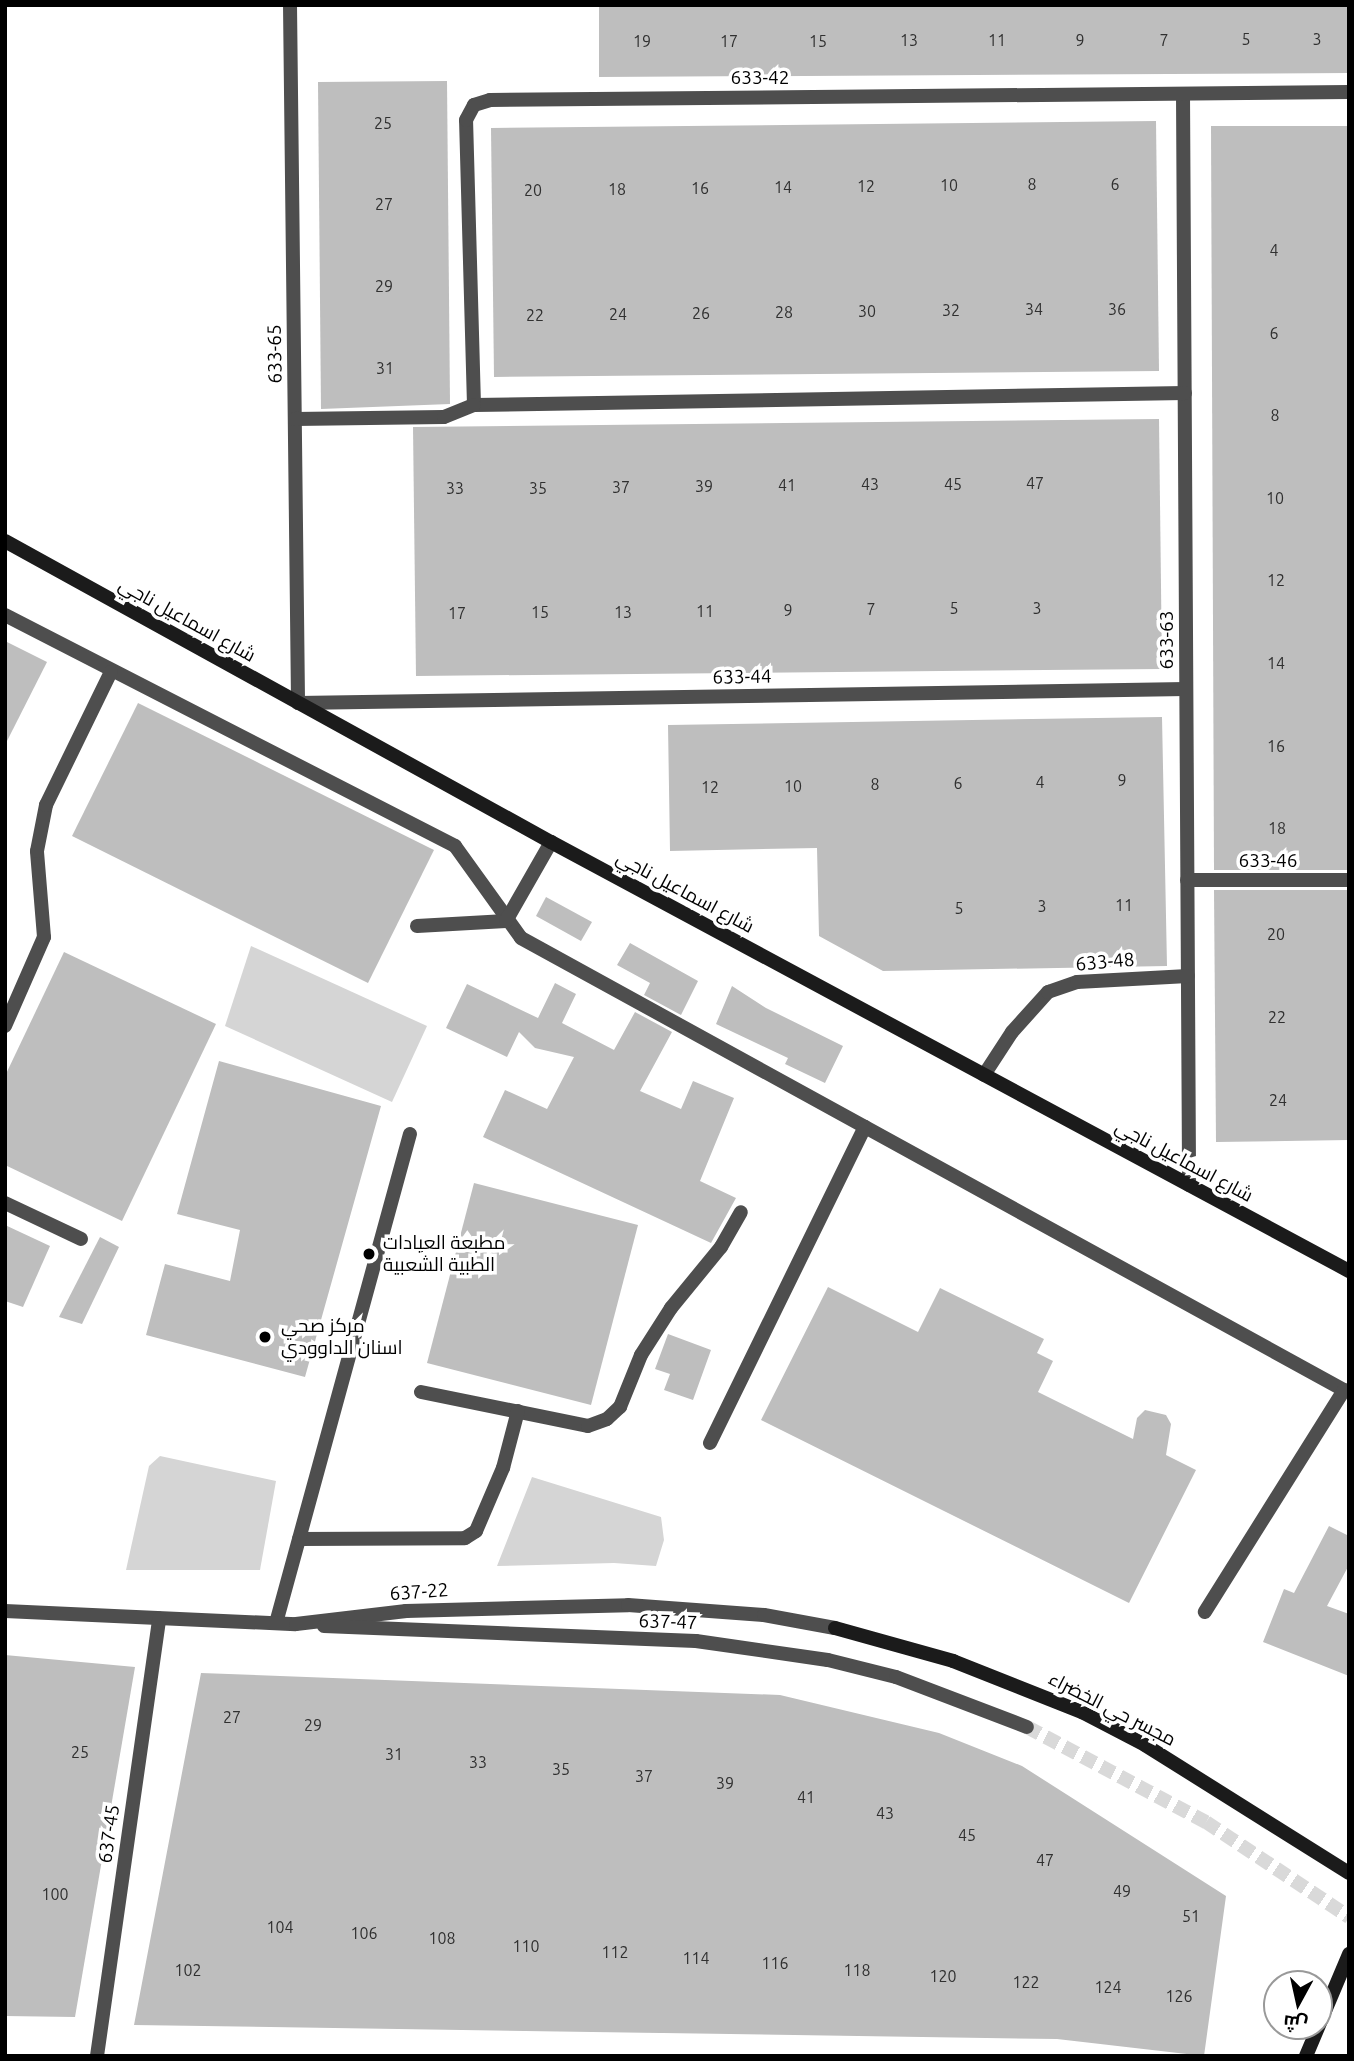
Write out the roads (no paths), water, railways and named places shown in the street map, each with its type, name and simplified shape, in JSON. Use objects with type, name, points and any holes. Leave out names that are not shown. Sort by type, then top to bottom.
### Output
[{"type":"street","name":"633-65","points":[[290,5],[298,703]]},
{"type":"street","name":"633-42","points":[[474,405],[467,120],[474,105],[490,100],[1349,92]]},
{"type":"street","name":"633-63","points":[[1183,94],[1189,1185]]},
{"type":"street","points":[[295,419],[444,417],[474,405],[1185,393]]},
{"type":"street","name":"شارع اسماعيل ناجي","points":[[5,541],[551,842],[1349,1271]]},
{"type":"street","points":[[5,615],[111,672],[455,846],[521,938],[1346,1386],[1205,1612]]},
{"type":"street","points":[[5,1026],[44,937],[37,851],[46,805],[111,672]]},
{"type":"street","name":"633-44","points":[[298,703],[1186,689]]},
{"type":"street","points":[[506,920],[551,842]]},
{"type":"street","name":"633-46","points":[[1187,880],[1349,880]]},
{"type":"street","points":[[417,926],[506,920]]},
{"type":"street","name":"633-48","points":[[984,1075],[1012,1032],[1048,992],[1077,982],[1188,976]]},
{"type":"street","points":[[710,1443],[865,1126]]},
{"type":"street","points":[[276,1623],[410,1134]]},
{"type":"street","points":[[5,1203],[81,1239]]},
{"type":"street","points":[[421,1392],[588,1426],[607,1419],[620,1407],[640,1355],[721,1247],[741,1212]]},
{"type":"street","points":[[299,1539],[465,1538],[476,1531],[503,1468],[518,1411]]},
{"type":"street","name":"637-22","points":[[5,1611],[296,1624],[406,1611],[628,1605],[764,1615],[835,1628]]},
{"type":"street","name":"637-45","points":[[97,2056],[159,1618]]},
{"type":"street","name":"637-47","points":[[296,1624],[448,1634],[696,1641],[828,1660],[896,1677],[1027,1727]]},
{"type":"street","name":"مجسر حي الخضراء","points":[[835,1628],[953,1661],[1082,1712],[1145,1745],[1349,1872]]},
{"type":"street","points":[[1306,2056],[1349,1954]]},
{"type":"tunnel","points":[[1027,1727],[1206,1822],[1349,1917]]},
{"type":"place","name":"مطبعة العيادات الطبية الشعبية","points":[[369,1254]]},
{"type":"place","name":"مركز صحي اسنان الداوودي","points":[[265,1337]]}]
